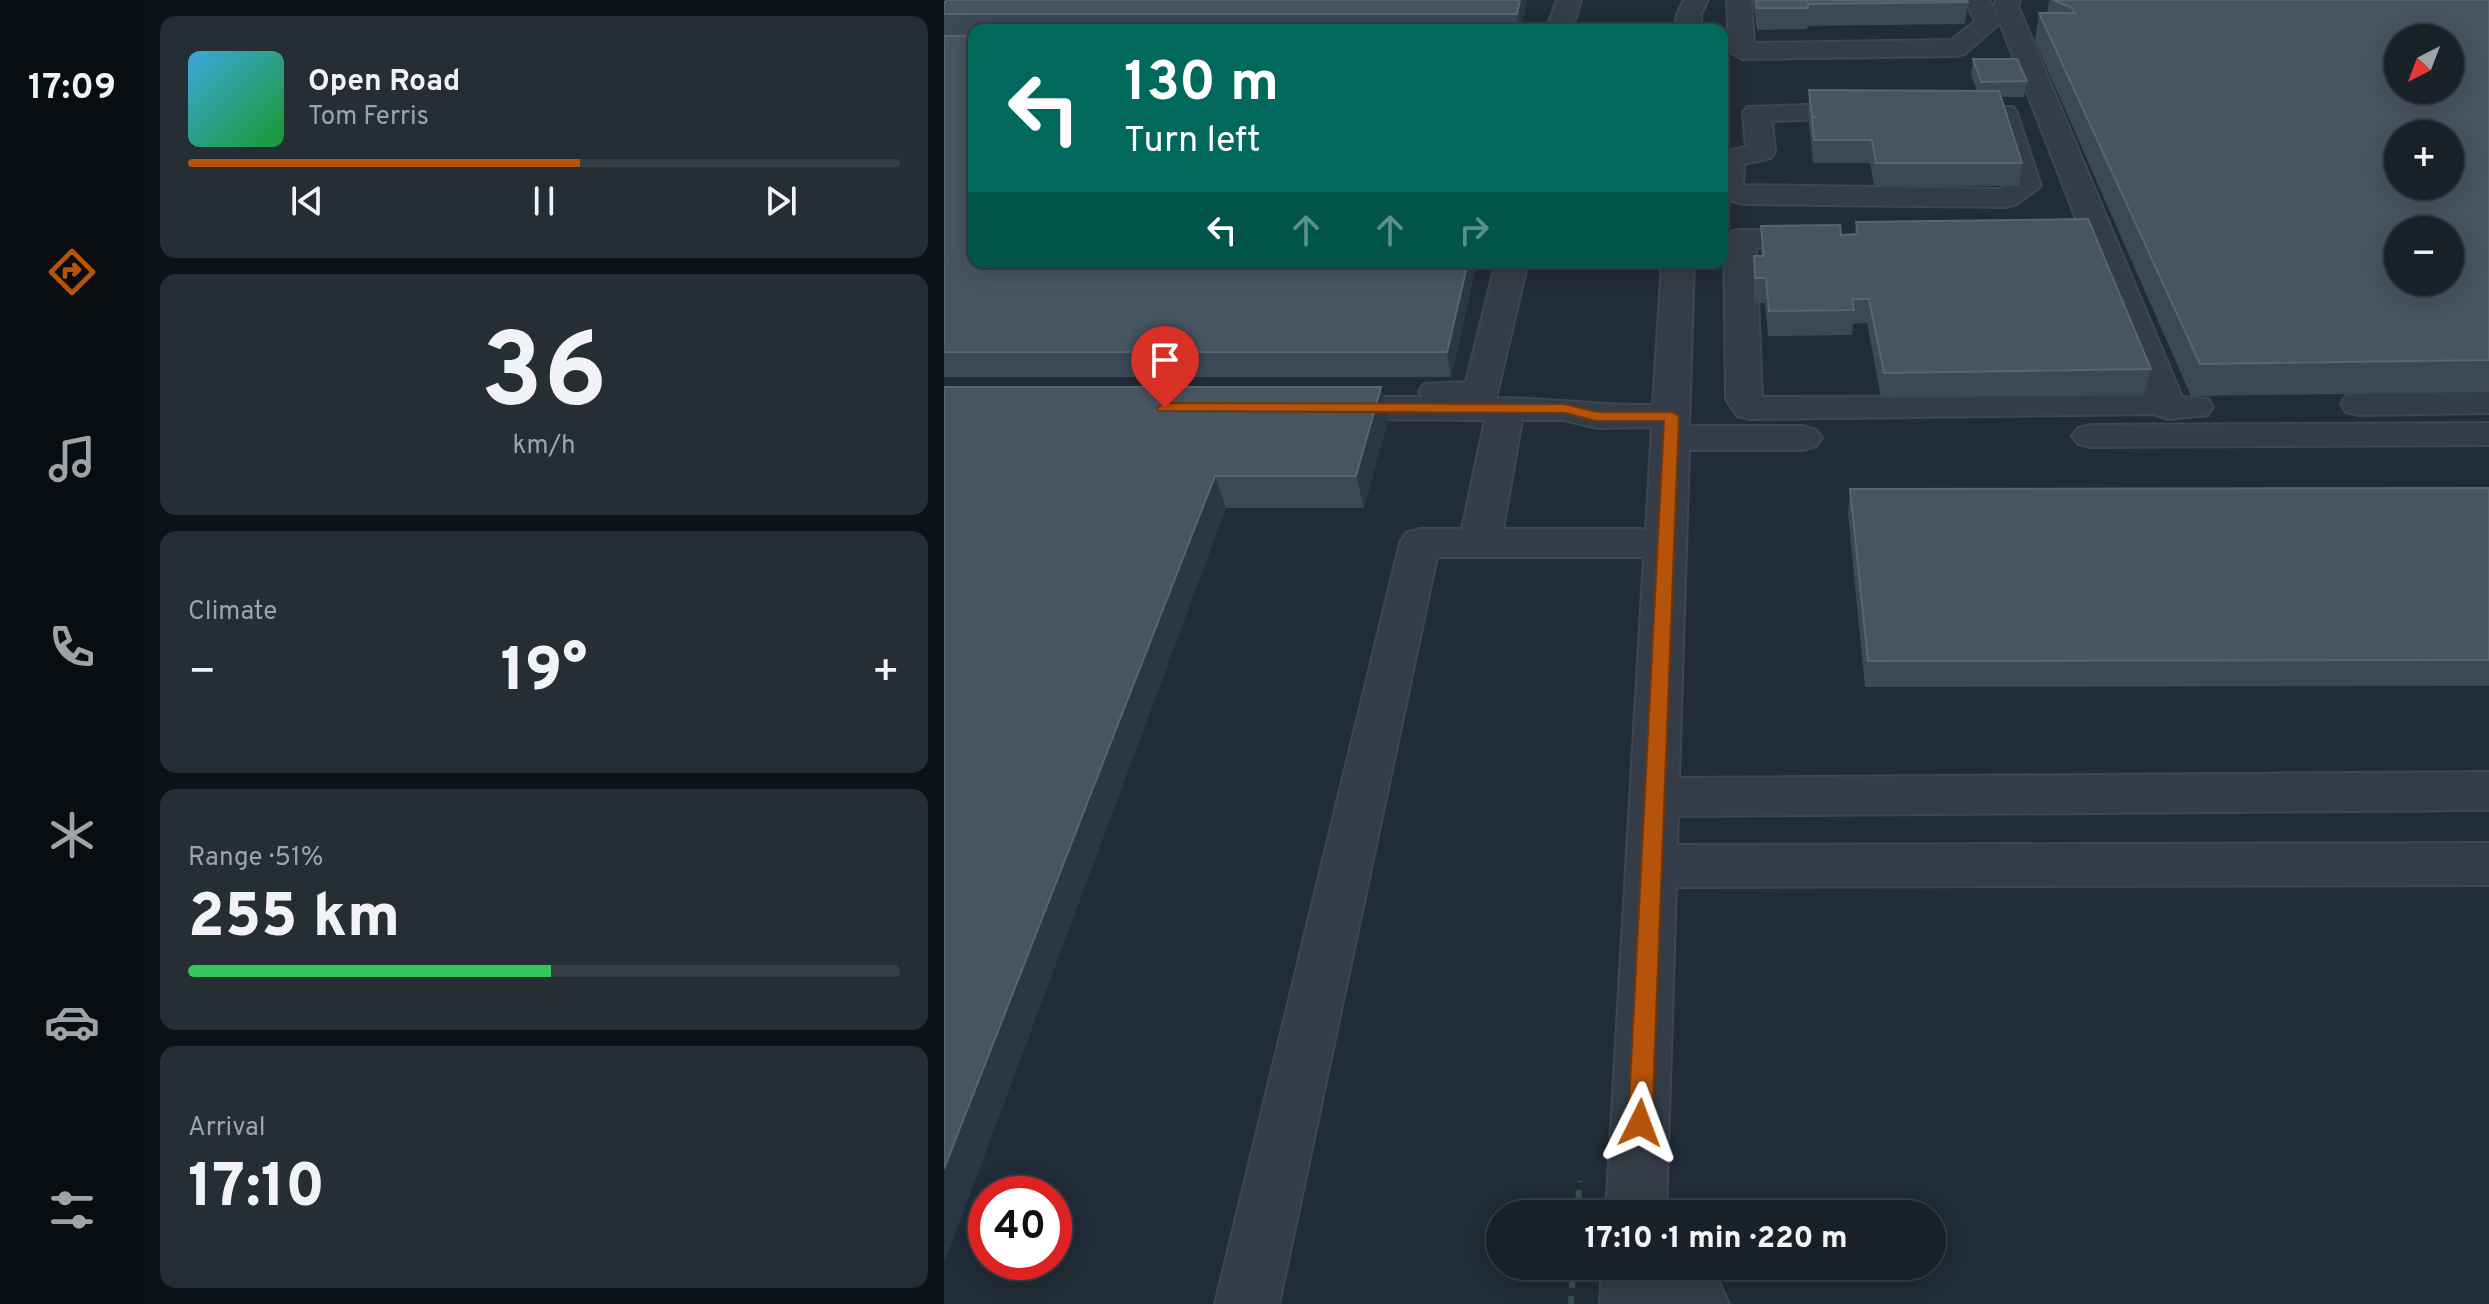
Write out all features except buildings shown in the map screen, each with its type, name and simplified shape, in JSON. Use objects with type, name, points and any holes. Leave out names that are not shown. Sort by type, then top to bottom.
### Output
[{"type":"street","points":[[1561,24],[1569,0]]},
{"type":"street","points":[[1688,24],[1689,14],[1696,0]]},
{"type":"street","points":[[1739,0],[1742,51],[1957,48],[1988,23],[1977,0]]},
{"type":"street","points":[[2008,0],[2006,6],[2168,408],[2489,402]]},
{"type":"street","points":[[1728,189],[1743,195],[2006,198],[2026,186],[2001,109],[1971,109]]},
{"type":"street","points":[[1728,171],[1730,159],[1761,152],[1757,113],[1894,110]]},
{"type":"street","points":[[1731,242],[1740,239],[1851,238]]},
{"type":"street","points":[[1511,268],[1481,393],[1291,400],[1448,408],[1564,409],[1597,417]]},
{"type":"street","points":[[1679,268],[1696,394]]},
{"type":"street","points":[[1637,1200],[1665,543],[1725,268]]},
{"type":"street","points":[[1696,394],[1744,399],[1750,408],[2142,406]]},
{"type":"street","points":[[1448,408],[1504,419],[1566,423],[1696,394],[2489,434]]},
{"type":"street","points":[[1480,543],[1504,419]]},
{"type":"street","points":[[1247,1304],[1420,543],[1665,543]]},
{"type":"street","points":[[1654,797],[2489,791]]},
{"type":"street","points":[[1651,866],[2489,864]]},
{"type":"street","points":[[1632,1304],[1633,1280]]},
{"type":"street","points":[[1672,1280],[1697,1304]]},
{"type":"path","points":[[1571,1304],[1573,1280]]},
{"type":"route","points":[[1165,408],[1564,409],[1597,417],[1672,416],[1640,1123]]}]
